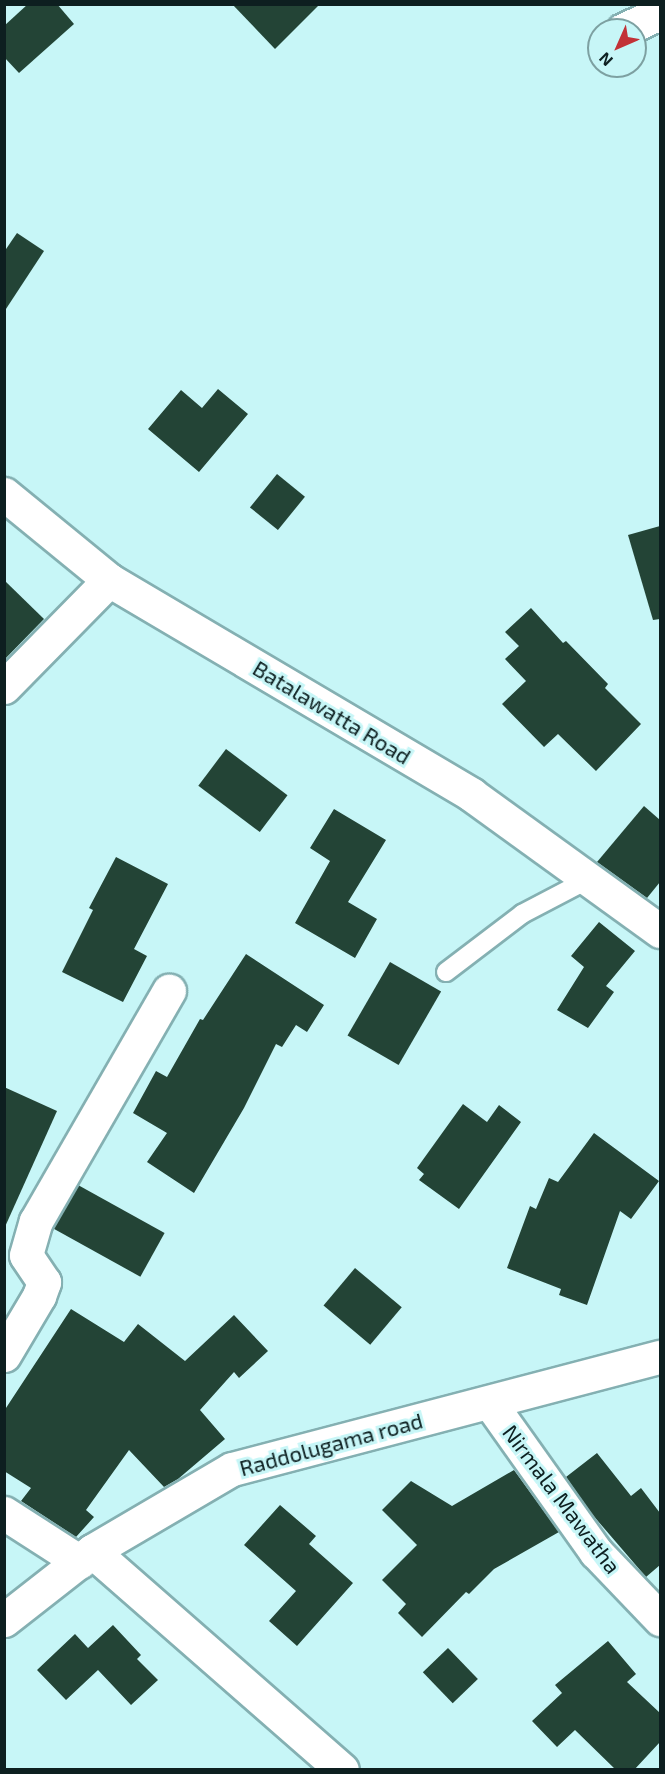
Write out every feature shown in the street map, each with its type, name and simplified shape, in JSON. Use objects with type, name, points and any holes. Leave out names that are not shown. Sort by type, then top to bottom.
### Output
[{"type":"street","name":"Batalawatta Road","points":[[4,494],[109,580],[472,795],[660,932]]},
{"type":"street","points":[[4,687],[109,580]]},
{"type":"street","points":[[4,1355],[39,1296],[44,1282],[26,1255],[36,1221],[169,991]]},
{"type":"street","name":"Raddolugama road","points":[[4,1620],[86,1556],[232,1469],[660,1357]]},
{"type":"street","name":"Nirmala Mawatha","points":[[490,1402],[596,1552],[660,1618]]},
{"type":"street","points":[[4,1513],[86,1556],[342,1770]]},
{"type":"lane","points":[[446,972],[522,914],[589,879]]},
{"type":"building","points":[[28,4],[57,4],[74,24],[19,73],[4,57],[4,26]]},
{"type":"building","points":[[232,4],[320,4],[275,49]]},
{"type":"building","points":[[17,233],[44,251],[4,312],[4,252]]},
{"type":"building","points":[[218,389],[248,414],[199,472],[148,429],[181,390],[202,408]]},
{"type":"building","points":[[277,474],[305,497],[278,530],[250,507]]},
{"type":"building","points":[[660,526],[660,619],[653,620],[628,535]]},
{"type":"building","points":[[4,580],[44,619],[4,660]]},
{"type":"building","points":[[531,608],[563,643],[566,641],[608,684],[605,688],[641,724],[596,771],[558,734],[544,747],[502,704],[526,681],[505,659],[519,646],[505,632]]},
{"type":"building","points":[[226,749],[287,795],[260,832],[198,786]]},
{"type":"building","points":[[644,806],[660,820],[660,882],[647,898],[597,862]]},
{"type":"building","points":[[334,809],[386,840],[348,902],[377,919],[355,958],[295,923],[330,861],[310,848]]},
{"type":"building","points":[[116,857],[168,884],[134,949],[147,956],[123,1002],[62,972],[93,910],[89,908]]},
{"type":"building","points":[[599,922],[635,951],[606,986],[614,992],[588,1028],[557,1010],[584,967],[571,956]]},
{"type":"building","points":[[246,954],[324,1005],[307,1032],[296,1025],[282,1047],[276,1044],[244,1108],[194,1193],[147,1162],[167,1133],[133,1113],[156,1071],[167,1077],[200,1019],[203,1020]]},
{"type":"building","points":[[390,962],[441,991],[399,1065],[348,1036]]},
{"type":"building","points":[[4,1087],[57,1111],[4,1229]]},
{"type":"building","points":[[463,1104],[487,1122],[499,1105],[521,1122],[459,1209],[419,1180],[424,1174],[417,1168]]},
{"type":"building","points":[[594,1133],[659,1181],[631,1219],[620,1211],[587,1305],[559,1295],[561,1289],[507,1268],[530,1206],[536,1209],[549,1178],[558,1182]]},
{"type":"building","points":[[78,1185],[165,1233],[140,1277],[54,1229]]},
{"type":"building","points":[[355,1268],[402,1307],[370,1345],[324,1306]]},
{"type":"building","points":[[71,1309],[124,1342],[138,1324],[185,1361],[234,1315],[268,1351],[239,1378],[234,1372],[200,1410],[225,1439],[178,1479],[164,1487],[129,1450],[86,1510],[94,1517],[76,1537],[21,1501],[31,1488],[4,1471],[4,1411]]},
{"type":"building","points":[[597,1453],[631,1496],[641,1488],[660,1513],[660,1565],[646,1577],[591,1513],[566,1477]]},
{"type":"building","points":[[514,1470],[559,1532],[494,1569],[469,1594],[466,1592],[422,1637],[398,1613],[406,1604],[382,1580],[417,1545],[382,1510],[411,1481],[452,1506]]},
{"type":"building","points":[[280,1505],[316,1536],[309,1544],[353,1583],[297,1646],[269,1621],[296,1591],[244,1545]]},
{"type":"building","points":[[113,1625],[141,1655],[137,1659],[158,1680],[131,1705],[98,1670],[66,1700],[37,1670],[75,1634],[88,1648]]},
{"type":"building","points":[[608,1641],[636,1674],[627,1682],[660,1713],[660,1742],[634,1770],[616,1770],[575,1730],[557,1747],[532,1721],[562,1693],[555,1685]]},
{"type":"building","points":[[448,1648],[478,1679],[453,1703],[423,1672]]}]
